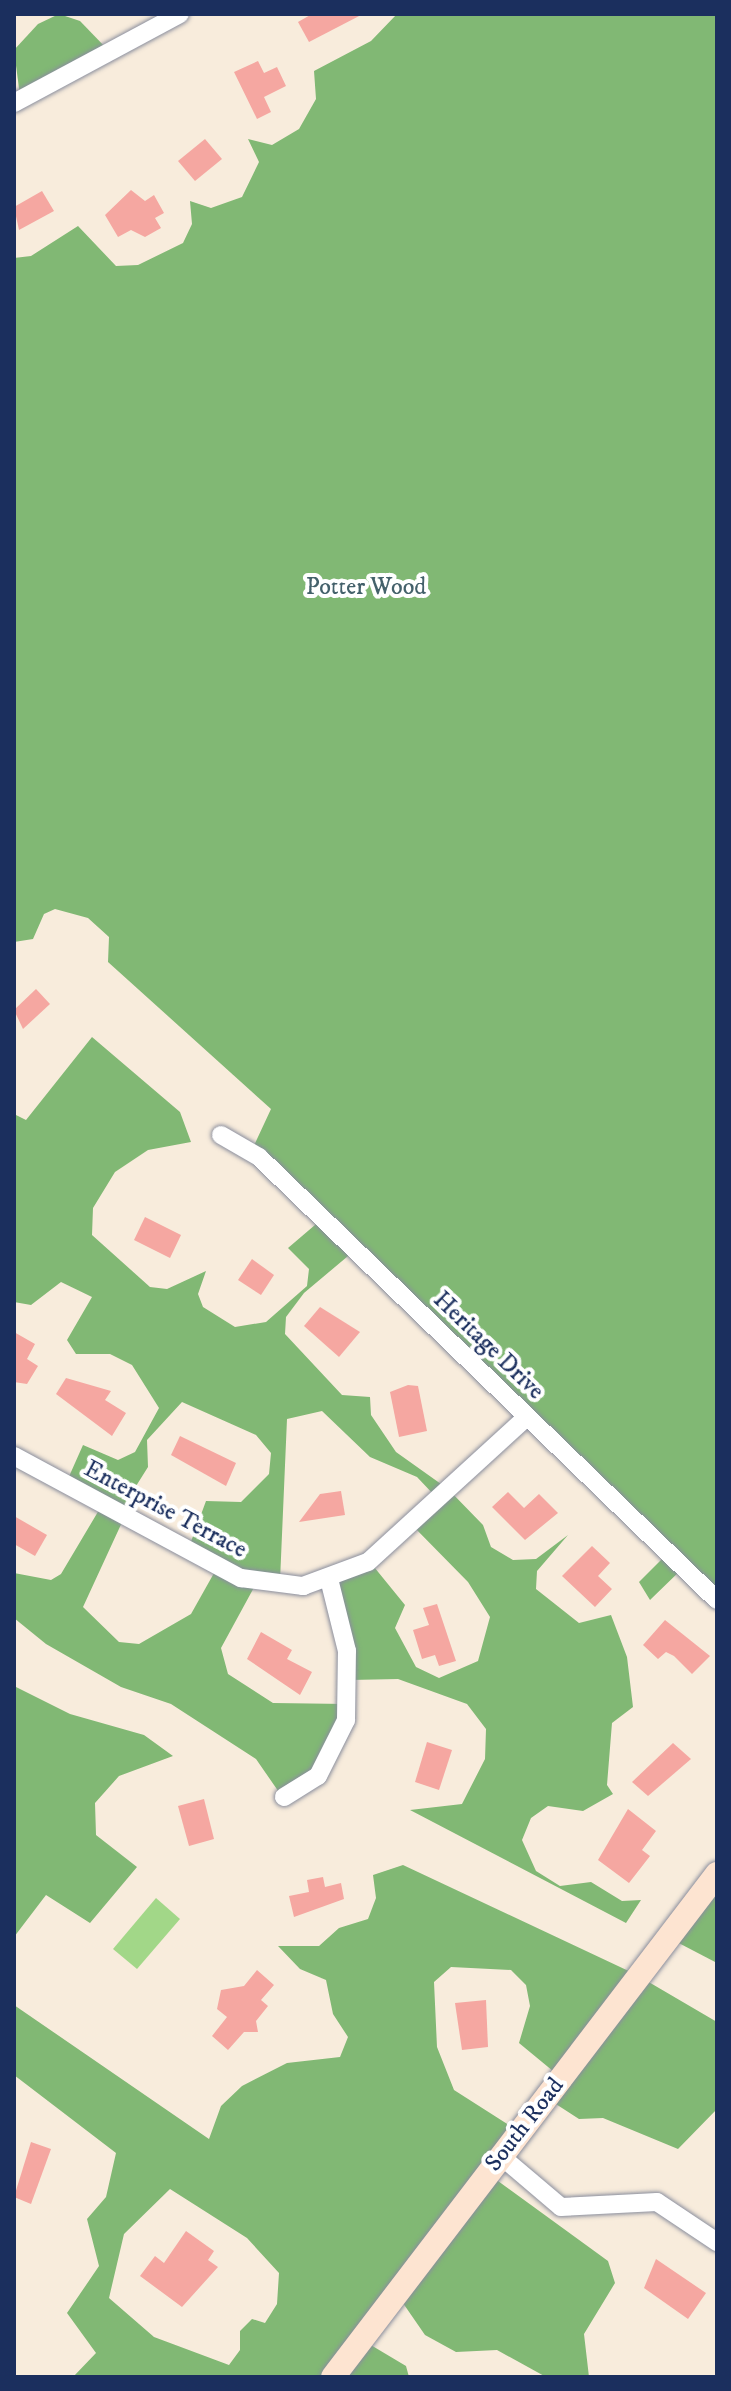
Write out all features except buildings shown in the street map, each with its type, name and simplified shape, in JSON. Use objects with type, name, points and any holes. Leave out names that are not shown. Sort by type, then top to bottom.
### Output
[{"type":"street","points":[[14,103],[180,14]]},
{"type":"street","name":"Heritage Drive","points":[[221,1135],[259,1157],[717,1600]]},
{"type":"street","name":"Enterprise Terrace","points":[[14,1456],[241,1578],[303,1586],[329,1579],[368,1562],[527,1417]]},
{"type":"street","points":[[284,1797],[318,1776],[346,1720],[347,1651],[329,1579]]},
{"type":"street","name":"South Road","points":[[333,2377],[717,1874]]},
{"type":"street","points":[[502,2157],[561,2207],[657,2202],[717,2242]]},
{"type":"green space","points":[[59,14],[80,21],[108,50],[20,96],[14,50],[38,24]]},
{"type":"green space","name":"Potter Wood","points":[[397,14],[717,14],[717,1597],[684,1567],[650,1600],[639,1582],[667,1554],[354,1251],[304,1293],[286,1317],[285,1334],[342,1395],[370,1397],[371,1415],[396,1452],[448,1489],[483,1525],[491,1547],[513,1560],[536,1559],[568,1535],[537,1571],[536,1589],[579,1623],[611,1615],[627,1657],[633,1707],[612,1723],[607,1785],[613,1794],[583,1811],[548,1806],[531,1818],[522,1840],[536,1871],[560,1886],[591,1882],[622,1901],[641,1900],[626,1923],[410,1810],[462,1804],[485,1759],[486,1729],[467,1704],[398,1679],[350,1680],[331,1584],[370,1562],[405,1605],[395,1628],[416,1667],[439,1678],[478,1661],[490,1617],[468,1582],[412,1525],[435,1496],[417,1477],[370,1457],[322,1411],[287,1419],[280,1581],[257,1582],[221,1648],[228,1674],[273,1703],[346,1704],[333,1754],[283,1798],[256,1759],[171,1704],[121,1687],[46,1644],[14,1618],[14,1573],[51,1580],[61,1574],[102,1505],[67,1481],[83,1445],[118,1460],[135,1452],[159,1408],[132,1365],[110,1354],[76,1354],[67,1340],[92,1297],[61,1282],[31,1305],[14,1302],[14,1114],[26,1120],[92,1037],[180,1112],[191,1142],[148,1150],[115,1172],[93,1208],[92,1235],[150,1287],[167,1289],[206,1271],[198,1294],[203,1307],[235,1327],[266,1322],[307,1286],[309,1269],[288,1248],[322,1219],[251,1152],[271,1109],[108,962],[109,937],[88,918],[55,909],[44,914],[33,939],[14,942],[14,258],[31,256],[78,226],[116,266],[138,265],[183,243],[192,224],[190,201],[211,208],[242,197],[259,162],[248,139],[272,145],[299,129],[316,99],[314,71],[371,41]],"holes":[[[182,1402],[256,1435],[271,1453],[269,1474],[241,1502],[206,1501],[189,1547],[218,1566],[191,1614],[139,1644],[119,1642],[83,1607],[124,1518],[121,1510],[148,1467],[147,1440]]]},
{"type":"green space","points":[[14,1686],[70,1714],[144,1735],[173,1756],[119,1776],[95,1803],[96,1835],[137,1867],[90,1923],[46,1895],[14,1937]]},
{"type":"green space","points":[[403,1865],[635,1974],[717,2022],[717,2109],[678,2149],[603,2118],[579,2119],[545,2097],[559,2076],[519,2043],[530,2006],[526,1985],[511,1970],[451,1967],[434,1982],[437,2047],[454,2090],[515,2129],[487,2173],[608,2261],[615,2283],[584,2334],[589,2377],[546,2377],[497,2350],[456,2352],[425,2335],[396,2293],[359,2338],[406,2366],[409,2377],[73,2377],[96,2353],[67,2313],[99,2266],[87,2219],[106,2197],[116,2153],[14,2075],[14,2005],[209,2139],[221,2106],[242,2086],[287,2063],[340,2057],[348,2037],[333,2014],[326,1980],[300,1969],[278,1946],[319,1946],[339,1928],[368,1919],[376,1898],[373,1875]],"holes":[[[170,2189],[247,2238],[279,2273],[277,2304],[265,2323],[252,2319],[240,2331],[240,2350],[229,2365],[154,2337],[109,2298],[124,2234]]]},
{"type":"green space","points":[[717,1873],[717,1963],[671,1939]]},
{"type":"green space","points":[[156,1898],[180,1919],[137,1969],[113,1949]]}]
